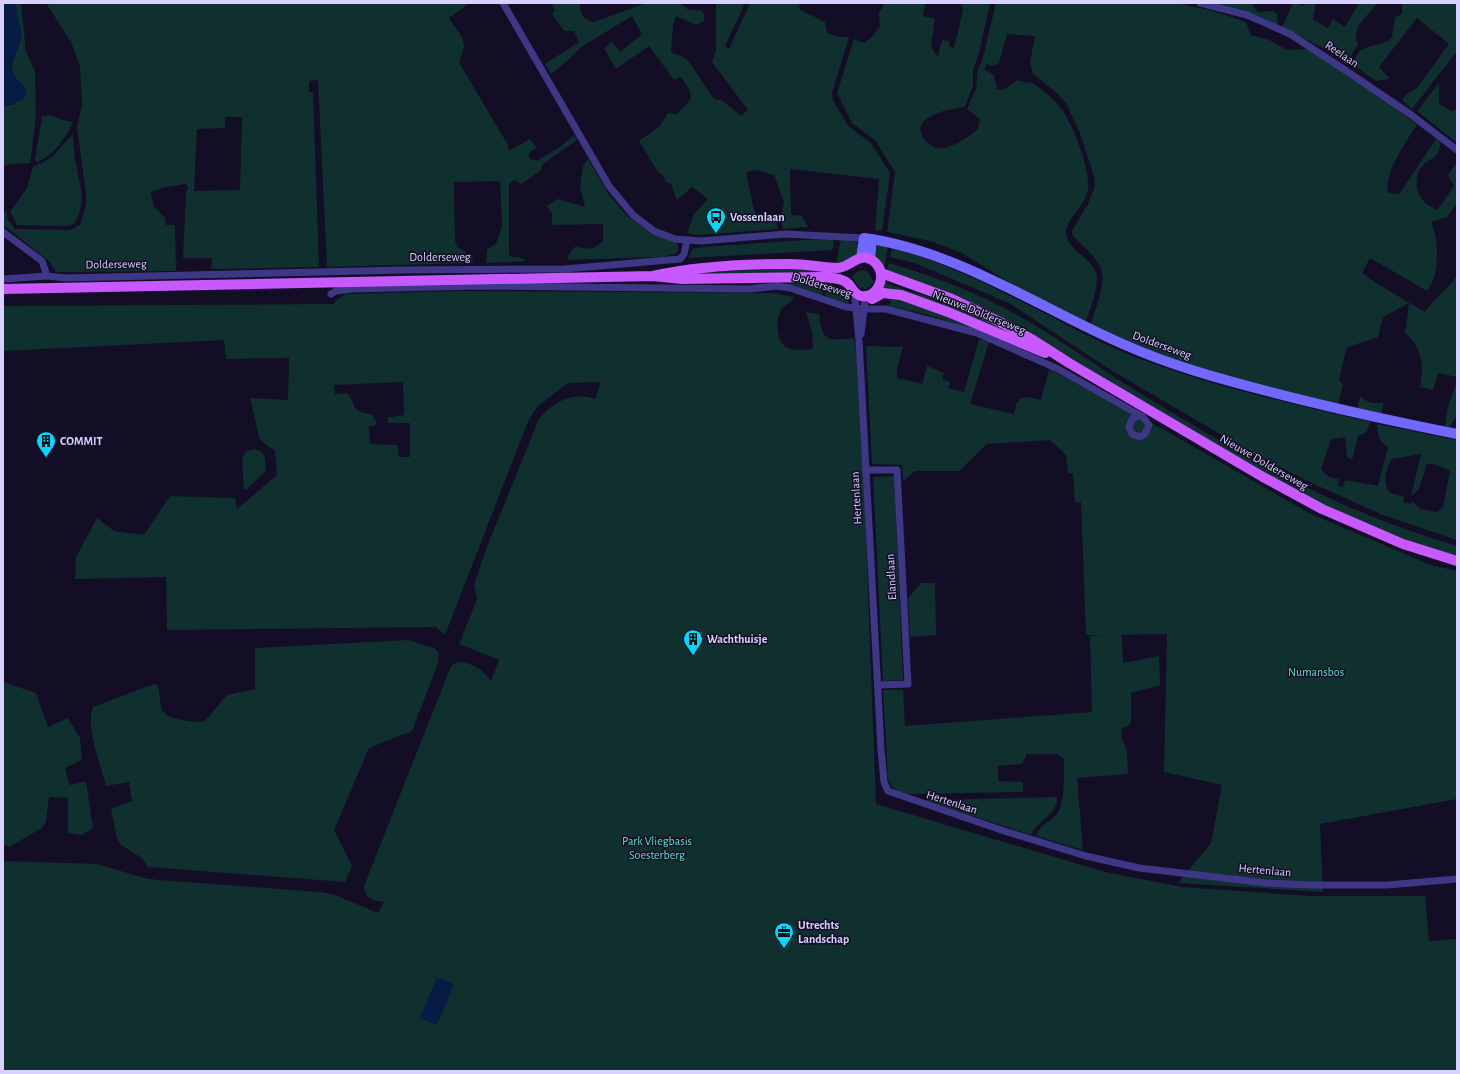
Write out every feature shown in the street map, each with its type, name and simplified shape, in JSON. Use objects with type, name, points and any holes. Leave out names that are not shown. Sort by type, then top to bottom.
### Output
[{"type":"main road","points":[[863,260],[878,266],[881,276],[876,291],[861,303],[850,295],[845,283],[849,270],[863,260],[868,239]]},
{"type":"main road","name":"Dolderseweg","points":[[868,239],[891,242],[932,255],[975,273],[1126,346],[1207,375],[1338,409],[1457,434]]},
{"type":"main road","name":"Dolderseweg","points":[[653,276],[683,269],[790,264],[840,268],[848,263],[863,260]]},
{"type":"main road","name":"Dolderseweg","points":[[3,289],[653,276],[682,279],[815,278],[845,283]]},
{"type":"main road","name":"Nieuwe Dolderseweg","points":[[881,276],[912,285],[981,312],[1033,340],[1069,363],[1263,477],[1322,509],[1403,544],[1457,561]]},
{"type":"main road","name":"Nieuwe Dolderseweg","points":[[861,303],[883,293],[890,293],[923,303],[1069,363]]},
{"type":"street","points":[[503,3],[593,159],[620,201],[633,216],[654,232],[664,236],[687,241]]},
{"type":"street","name":"Reelaan","points":[[1200,3],[1247,15],[1290,34],[1391,101],[1457,150]]},
{"type":"street","points":[[3,232],[42,261],[47,276]]},
{"type":"street","name":"Dolderseweg","points":[[3,279],[47,276],[565,269],[680,259],[684,254],[687,241],[716,241],[786,234],[868,239]]},
{"type":"street","name":"Dolderseweg","points":[[331,294],[336,291],[353,289],[477,286],[749,289],[778,286],[901,312],[977,333],[1058,369],[1091,386],[1138,416]]},
{"type":"street","name":"Hertenlaan","points":[[861,303],[859,340],[881,749],[885,788],[888,791],[1086,856],[1139,868],[1266,883],[1313,885],[1388,886],[1457,880]]},
{"type":"street","name":"Elandlaan","points":[[866,470],[897,470],[908,684],[878,685]]},
{"type":"green space","points":[[14,3],[21,3],[26,52],[35,71],[36,115],[30,163],[3,165],[3,105],[13,105],[24,86],[13,74],[12,68],[20,43],[21,33]]},
{"type":"green space","points":[[46,3],[470,3],[449,18],[461,35],[464,43],[460,64],[508,145],[509,151],[530,139],[537,148],[530,152],[530,159],[537,161],[560,147],[574,135],[577,140],[543,164],[540,171],[521,184],[514,180],[509,184],[509,253],[511,257],[520,257],[526,261],[486,263],[487,249],[496,244],[502,227],[500,181],[454,182],[455,241],[458,247],[472,257],[473,263],[327,267],[318,80],[309,81],[309,92],[313,92],[319,267],[211,269],[212,258],[183,258],[186,193],[188,188],[186,184],[166,187],[151,192],[153,204],[165,217],[166,225],[175,225],[176,271],[56,272],[49,261],[3,225],[3,214],[7,210],[7,218],[15,229],[71,230],[80,225],[86,206],[86,193],[77,128],[82,105],[80,66],[71,42]],"holes":[[[225,117],[242,117],[240,190],[194,191],[197,129],[225,128]]]},
{"type":"green space","points":[[551,3],[581,3],[580,10],[583,16],[587,20],[594,22],[646,3],[681,3],[687,9],[702,11],[704,14],[704,21],[696,25],[676,16],[673,25],[671,52],[687,59],[714,99],[723,101],[741,116],[748,110],[712,62],[716,50],[716,3],[745,3],[725,46],[729,49],[750,3],[800,3],[799,9],[825,22],[827,33],[838,37],[849,37],[832,93],[833,100],[848,126],[871,143],[890,173],[882,231],[875,230],[879,179],[790,169],[791,212],[792,215],[802,216],[808,227],[783,229],[780,220],[784,202],[774,175],[756,170],[746,172],[754,210],[760,218],[776,219],[778,229],[697,235],[687,233],[694,214],[708,199],[692,187],[677,200],[671,184],[665,181],[664,176],[658,172],[639,141],[660,126],[668,113],[677,114],[687,104],[691,94],[682,78],[680,77],[674,80],[649,46],[616,69],[604,48],[612,42],[620,52],[642,34],[632,16],[581,47],[551,74],[545,64],[579,42],[574,31],[564,31],[552,14],[555,11]]},
{"type":"green space","points":[[885,3],[925,3],[923,16],[935,19],[931,45],[935,54],[938,56],[942,40],[949,41],[950,47],[954,48],[963,10],[961,3],[990,3],[979,53],[973,70],[973,85],[965,107],[933,115],[921,125],[920,130],[924,139],[928,143],[938,148],[947,147],[957,143],[978,129],[980,119],[967,109],[976,89],[978,68],[982,62],[996,3],[1177,3],[1213,11],[1246,22],[1251,35],[1269,40],[1287,50],[1309,49],[1371,88],[1417,125],[1402,148],[1393,166],[1389,176],[1388,192],[1393,194],[1400,193],[1436,139],[1441,143],[1436,156],[1425,163],[1417,176],[1419,195],[1423,201],[1437,210],[1454,186],[1448,175],[1457,162],[1457,203],[1447,217],[1431,222],[1436,238],[1437,257],[1434,277],[1427,291],[1370,258],[1362,273],[1379,285],[1425,312],[1457,276],[1457,377],[1438,373],[1433,390],[1420,387],[1422,372],[1421,358],[1416,345],[1405,333],[1409,303],[1383,317],[1378,337],[1346,349],[1339,380],[1343,384],[1338,405],[1182,364],[1090,326],[1101,289],[1101,269],[1096,260],[1073,236],[1072,231],[1088,204],[1095,186],[1094,176],[1080,133],[1066,103],[1058,94],[1033,74],[1030,62],[1035,36],[1007,34],[999,63],[991,66],[987,64],[984,69],[994,75],[997,89],[1003,90],[1018,80],[1028,83],[1031,82],[1040,88],[1053,99],[1063,111],[1077,139],[1085,163],[1088,185],[1087,194],[1069,222],[1066,231],[1070,244],[1092,265],[1097,278],[1095,295],[1086,322],[1018,288],[962,253],[930,241],[887,232],[895,172],[875,140],[852,123],[837,93],[854,39],[864,43],[873,36],[880,26],[879,13]]},
{"type":"green space","points":[[1217,3],[1254,3],[1253,6],[1258,12],[1273,11],[1277,14],[1278,25]]},
{"type":"green space","points":[[1293,3],[1304,6],[1306,3],[1316,3],[1313,20],[1328,28],[1333,19],[1345,27],[1359,3],[1377,3],[1358,27],[1356,38],[1358,44],[1348,61],[1282,27]]},
{"type":"green space","points":[[1402,3],[1457,3],[1457,51],[1412,109],[1402,100],[1406,95],[1417,88],[1449,44],[1417,18],[1379,67],[1390,79],[1376,81],[1352,64],[1358,53],[1362,50],[1385,42],[1392,37],[1395,17],[1402,14]]},
{"type":"green space","points":[[1439,83],[1439,104],[1453,112],[1457,107],[1457,143],[1417,111]]},
{"type":"green space","points":[[51,115],[62,120],[73,122],[67,134],[54,151],[37,162],[35,160],[42,116]]},
{"type":"green space","points":[[73,134],[75,160],[82,196],[81,208],[75,223],[69,226],[17,225],[10,212],[27,188],[33,167],[51,158]]},
{"type":"green space","points":[[588,159],[608,193],[626,215],[644,228],[675,241],[678,244],[678,251],[675,254],[662,257],[567,260],[570,253],[576,246],[593,248],[603,241],[603,224],[552,225],[552,214],[547,206],[558,199],[585,207],[580,187],[583,166]]},
{"type":"green space","points":[[834,238],[833,250],[688,258],[693,249],[702,247]]},
{"type":"green space","points":[[841,239],[857,240],[859,252],[854,257],[836,264]]},
{"type":"green space","points":[[878,245],[888,246],[884,270],[877,262],[874,252]]},
{"type":"green space","points":[[892,247],[949,268],[990,286],[1135,357],[1193,377],[1252,394],[1371,422],[1366,433],[1358,436],[1352,460],[1347,457],[1345,437],[1333,439],[1330,442],[1321,470],[1329,477],[1339,479],[1338,486],[1343,487],[1345,480],[1378,486],[1388,447],[1380,440],[1377,424],[1457,440],[1457,540],[1383,515],[1316,485],[1254,454],[1106,367],[1009,303],[915,263],[890,257]],"holes":[[[1421,454],[1411,496],[1419,489],[1427,464],[1434,464],[1450,471],[1443,507],[1437,512],[1420,509],[1412,501],[1411,504],[1403,502],[1404,496],[1389,492],[1385,479],[1392,459]]]},
{"type":"green space","points":[[889,263],[948,283],[986,299],[1023,318],[1135,390],[1261,464],[1287,478],[1354,509],[1427,537],[1457,546],[1457,556],[1385,533],[1308,498],[1016,326],[887,272]]},
{"type":"green space","points":[[787,268],[841,271],[841,275],[680,274]]},
{"type":"green space","points":[[863,270],[868,272],[874,282],[865,289],[859,287],[852,277],[856,272]]},
{"type":"green space","points":[[885,283],[966,309],[1009,332],[941,307],[882,290]]},
{"type":"green space","points":[[786,284],[824,284],[822,296]]},
{"type":"green space","points":[[827,285],[835,287],[841,291],[848,300],[849,304],[825,297]]},
{"type":"green space","name":"Park Vliegbasis Soesterberg","points":[[463,291],[773,293],[794,297],[779,314],[779,338],[785,347],[796,350],[813,349],[812,332],[806,312],[819,314],[822,331],[828,338],[854,338],[860,379],[876,804],[1105,872],[1182,887],[1310,896],[1425,896],[1429,941],[1457,939],[1457,1071],[3,1071],[3,861],[97,864],[144,878],[158,880],[320,892],[335,895],[378,913],[384,902],[376,901],[368,897],[364,886],[451,666],[455,663],[461,662],[472,665],[484,672],[491,681],[499,660],[459,644],[477,599],[474,584],[488,544],[539,419],[557,403],[571,397],[579,396],[595,399],[601,382],[568,383],[538,406],[529,419],[445,635],[436,627],[167,630],[166,577],[75,579],[76,557],[97,518],[114,531],[144,535],[170,496],[235,498],[237,509],[277,475],[275,451],[260,440],[250,398],[288,400],[289,358],[226,359],[224,340],[3,351],[3,306],[333,304],[337,299],[346,294]],"holes":[[[403,382],[404,415],[387,418],[388,422],[390,423],[410,423],[410,457],[399,457],[398,446],[395,445],[370,444],[369,426],[375,426],[377,422],[372,414],[357,410],[347,393],[335,394],[334,385]]]},
{"type":"green space","points":[[892,296],[927,308],[990,335],[925,314],[889,306]]},
{"type":"green space","name":"Numansbos","points":[[979,339],[989,342],[970,404],[1014,414],[1016,404],[1021,398],[1028,397],[1041,400],[1049,369],[1168,432],[1309,513],[1431,565],[1457,571],[1457,799],[1320,824],[1323,892],[1178,883],[1211,843],[1222,785],[1164,772],[1167,634],[1117,635],[1121,635],[1122,639],[1123,663],[1159,656],[1160,685],[1131,693],[1131,723],[1127,727],[1121,728],[1122,739],[1127,751],[1128,774],[1077,778],[1083,850],[1036,836],[1037,832],[1042,826],[1054,817],[1060,809],[1064,788],[1064,759],[1058,754],[1027,754],[1022,764],[998,766],[998,781],[1023,782],[1023,792],[911,794],[896,790],[889,782],[888,778],[883,690],[903,690],[905,726],[1092,712],[1090,636],[1106,635],[1086,635],[1081,502],[1075,502],[1073,473],[1068,473],[1066,455],[1050,440],[987,444],[959,471],[915,471],[903,481],[902,465],[872,464],[866,346],[903,347],[897,369],[897,378],[922,384],[927,366],[944,373],[942,379],[950,382],[948,388],[964,392]]},
{"type":"green space","points":[[1457,381],[1457,415],[1448,429],[1445,428],[1447,410]]},
{"type":"green space","points":[[1360,396],[1371,403],[1384,402],[1381,414],[1357,409]]},
{"type":"green space","points":[[254,449],[263,454],[266,471],[247,489],[244,489],[242,460],[245,452]]},
{"type":"green space","points":[[894,476],[903,680],[883,681],[873,477]]},
{"type":"green space","points":[[921,583],[935,583],[936,635],[910,637],[908,598]]},
{"type":"green space","points":[[408,640],[434,648],[438,652],[439,661],[412,731],[369,748],[334,830],[352,866],[345,882],[148,867],[142,858],[121,845],[117,838],[111,809],[132,801],[129,782],[106,786],[92,735],[91,715],[93,707],[154,684],[158,685],[161,708],[167,716],[187,721],[204,722],[227,695],[255,689],[255,648]]},
{"type":"green space","points":[[3,682],[36,693],[48,727],[68,718],[80,738],[82,760],[65,768],[69,785],[86,781],[93,828],[82,835],[68,833],[68,798],[49,797],[46,822],[42,828],[9,847],[3,845]]},
{"type":"green space","points":[[1057,797],[1051,813],[1031,835],[924,800]]},
{"type":"water","points":[[3,3],[14,3],[17,8],[17,17],[22,35],[11,66],[16,78],[27,90],[24,99],[6,106],[3,105],[3,68],[5,56],[3,48]]},
{"type":"water","points":[[437,977],[454,984],[437,1025],[420,1018]]},
{"type":"place","name":"Vossenlaan","points":[[716,234]]},
{"type":"place","name":"COMMIT","points":[[46,458]]},
{"type":"place","name":"Wachthuisje","points":[[693,656]]},
{"type":"place","name":"Utrechts Landschap","points":[[784,949]]}]
